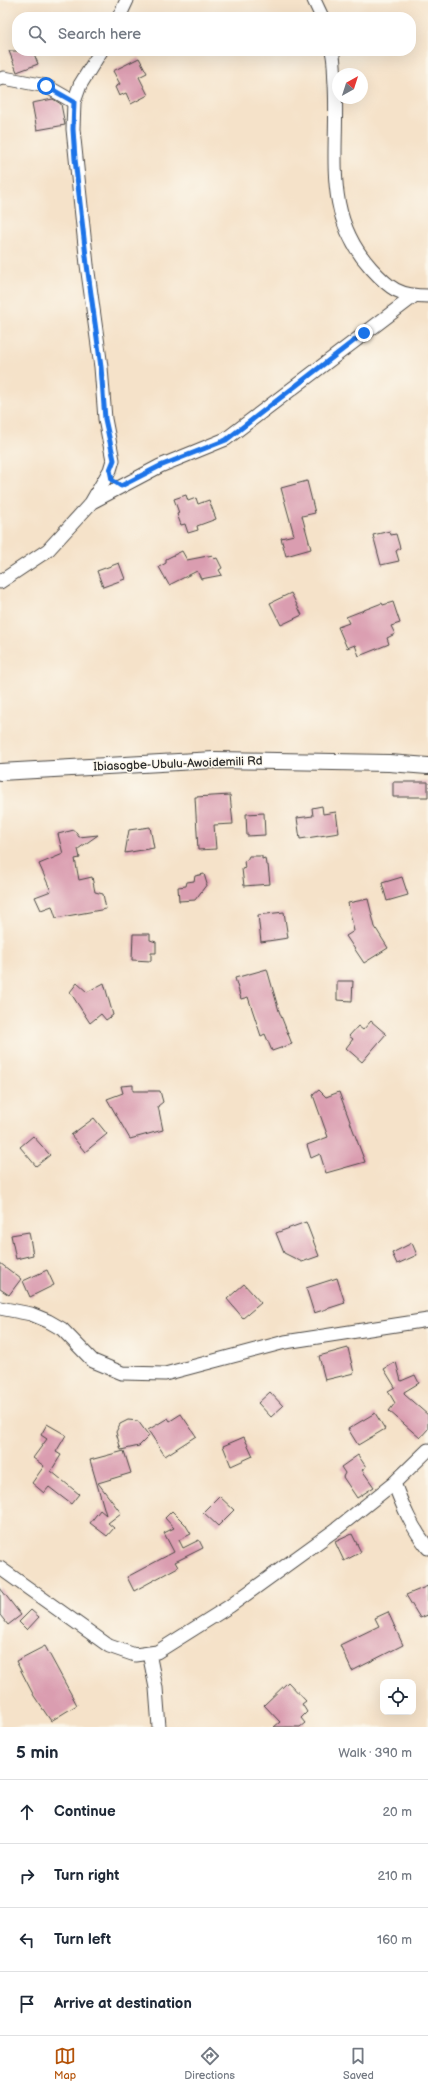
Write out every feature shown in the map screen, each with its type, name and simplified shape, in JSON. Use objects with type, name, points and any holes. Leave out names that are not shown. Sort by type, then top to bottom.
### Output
[{"type":"street","points":[[121,12],[127,0]]},
{"type":"street","points":[[314,0],[320,12]]},
{"type":"street","points":[[0,582],[48,550],[91,502],[110,470],[114,460],[105,419],[101,367],[87,265],[73,129],[74,102],[80,85],[97,56]]},
{"type":"street","points":[[332,56],[336,110],[334,164],[338,205],[346,232],[364,261],[388,287],[414,296],[428,296]]},
{"type":"street","points":[[0,79],[4,78],[46,86],[74,102]]},
{"type":"street","points":[[91,502],[160,466],[226,440],[414,296]]},
{"type":"street","points":[[110,470],[112,480],[121,486]]},
{"type":"street","name":"Ibiasogbe-Ubulu-Awoidemili Rd","points":[[0,772],[214,760],[389,763],[428,766]]},
{"type":"street","points":[[0,1308],[31,1314],[48,1321],[62,1329],[93,1361],[122,1373],[165,1374],[285,1342],[428,1320]]},
{"type":"street","points":[[0,1568],[109,1646],[135,1655],[157,1652],[230,1606],[335,1530],[394,1484],[428,1450]]},
{"type":"street","points":[[394,1484],[414,1529],[428,1548]]},
{"type":"street","points":[[149,1653],[156,1688],[159,1727]]},
{"type":"building","points":[[9,51],[12,51],[12,56],[35,56],[38,64],[17,72]]},
{"type":"building","points":[[139,58],[147,73],[139,77],[148,95],[131,104],[126,93],[119,96],[115,87],[120,84],[113,71]]},
{"type":"building","points":[[53,99],[61,104],[65,125],[37,130],[32,103]]},
{"type":"building","points":[[307,481],[315,513],[302,516],[311,549],[286,556],[281,538],[294,535],[281,488]]},
{"type":"building","points":[[186,495],[188,501],[196,498],[198,504],[209,500],[216,519],[197,526],[198,530],[188,533],[185,524],[181,525],[174,499]]},
{"type":"building","points":[[390,531],[391,535],[396,534],[400,548],[396,551],[399,561],[381,565],[373,535]]},
{"type":"building","points":[[182,551],[187,560],[213,555],[214,559],[217,558],[222,568],[219,570],[222,575],[201,579],[197,571],[169,585],[159,567],[166,563],[166,559]]},
{"type":"building","points":[[119,563],[125,579],[103,587],[97,571]]},
{"type":"building","points":[[291,593],[302,615],[281,625],[270,603]]},
{"type":"building","points":[[393,602],[400,623],[391,626],[395,634],[387,638],[389,644],[359,656],[355,645],[347,648],[338,627],[349,623],[346,617],[382,603],[383,605]]},
{"type":"building","points":[[393,782],[428,782],[428,797],[393,797]]},
{"type":"building","points":[[230,795],[233,824],[214,825],[216,849],[198,850],[195,797]]},
{"type":"building","points":[[322,806],[323,814],[336,812],[339,833],[300,839],[297,818],[313,816],[312,808]]},
{"type":"building","points":[[264,813],[265,835],[247,836],[246,814]]},
{"type":"building","points":[[150,827],[154,848],[125,853],[129,830]]},
{"type":"building","points":[[74,830],[79,837],[98,835],[78,849],[80,858],[75,859],[79,880],[92,877],[95,892],[103,894],[106,909],[56,918],[52,906],[41,910],[35,897],[51,891],[39,864],[63,854],[58,834]]},
{"type":"building","points":[[249,856],[262,856],[262,859],[265,858],[266,865],[268,865],[270,884],[244,886],[242,869],[245,868],[244,861],[247,860]]},
{"type":"building","points":[[204,874],[207,884],[195,900],[179,901],[178,887],[186,886],[187,882],[194,881],[195,876]]},
{"type":"building","points":[[402,877],[408,895],[387,901],[382,883]]},
{"type":"building","points":[[368,899],[375,927],[388,948],[364,963],[346,936],[354,931],[348,903]]},
{"type":"building","points":[[284,912],[288,938],[261,942],[258,915]]},
{"type":"building","points":[[133,934],[150,934],[150,940],[156,942],[156,953],[151,953],[151,961],[132,960]]},
{"type":"building","points":[[267,969],[279,1011],[292,1044],[272,1051],[265,1034],[261,1036],[248,997],[241,999],[235,978]]},
{"type":"building","points":[[337,981],[353,981],[352,1001],[337,1000]]},
{"type":"building","points":[[77,983],[87,992],[104,983],[113,1015],[106,1020],[101,1014],[90,1023],[70,992]]},
{"type":"building","points":[[371,1021],[386,1034],[362,1062],[346,1048],[353,1039],[349,1036],[358,1026],[363,1030]]},
{"type":"building","points":[[133,1085],[133,1091],[160,1091],[163,1102],[158,1106],[163,1130],[130,1139],[107,1099],[123,1093],[121,1086]]},
{"type":"building","points":[[319,1090],[326,1097],[339,1092],[365,1162],[326,1173],[320,1154],[311,1158],[307,1145],[328,1137],[313,1095]]},
{"type":"building","points":[[94,1118],[107,1134],[85,1152],[71,1135]]},
{"type":"building","points":[[33,1136],[50,1155],[36,1166],[20,1147]]},
{"type":"building","points":[[306,1222],[319,1256],[302,1262],[284,1253],[276,1233]]},
{"type":"building","points":[[29,1232],[33,1255],[16,1259],[11,1235]]},
{"type":"building","points":[[412,1243],[417,1255],[397,1264],[392,1253]]},
{"type":"building","points":[[0,1263],[21,1279],[9,1295],[0,1289]]},
{"type":"building","points":[[47,1270],[54,1285],[30,1297],[23,1281]]},
{"type":"building","points":[[337,1278],[345,1303],[314,1313],[306,1288]]},
{"type":"building","points":[[244,1284],[261,1303],[243,1318],[227,1299]]},
{"type":"building","points":[[348,1348],[354,1373],[325,1380],[319,1356]]},
{"type":"building","points":[[396,1362],[401,1381],[415,1375],[419,1383],[404,1392],[405,1395],[428,1415],[428,1429],[420,1438],[389,1411],[395,1403],[388,1391],[395,1387],[384,1369]]},
{"type":"building","points":[[270,1392],[283,1406],[271,1417],[258,1403]]},
{"type":"building","points":[[375,1413],[385,1429],[358,1445],[348,1429]]},
{"type":"building","points":[[181,1414],[196,1436],[165,1456],[148,1430],[168,1418],[170,1421]]},
{"type":"building","points":[[128,1420],[138,1421],[149,1436],[139,1446],[121,1450],[116,1432],[120,1424]]},
{"type":"building","points":[[47,1424],[66,1435],[56,1452],[61,1455],[51,1471],[79,1494],[71,1504],[49,1487],[44,1493],[32,1483],[44,1466],[33,1458],[47,1439],[41,1435]]},
{"type":"building","points":[[244,1437],[253,1456],[231,1466],[223,1446]]},
{"type":"building","points":[[124,1451],[131,1473],[98,1483],[121,1513],[108,1523],[114,1528],[107,1536],[90,1523],[100,1510],[106,1515],[90,1460]]},
{"type":"building","points":[[358,1455],[366,1467],[362,1470],[374,1487],[357,1498],[343,1477],[345,1473],[341,1467]]},
{"type":"building","points":[[219,1496],[234,1510],[218,1526],[203,1512]]},
{"type":"building","points":[[172,1511],[185,1524],[191,1534],[179,1540],[183,1548],[199,1540],[203,1548],[175,1562],[178,1567],[134,1591],[127,1577],[174,1552],[164,1533],[174,1528],[165,1518]]},
{"type":"building","points":[[352,1534],[361,1552],[344,1561],[335,1542]]},
{"type":"building","points":[[428,1586],[428,1615],[420,1618],[406,1595]]},
{"type":"building","points":[[0,1588],[21,1615],[8,1625],[0,1615]]},
{"type":"building","points":[[31,1610],[39,1617],[27,1630],[19,1622]]},
{"type":"building","points":[[388,1612],[403,1645],[352,1671],[340,1645],[379,1626],[375,1618]]},
{"type":"building","points":[[45,1646],[77,1705],[51,1721],[34,1696],[16,1661]]},
{"type":"building","points":[[288,1682],[306,1701],[302,1704],[307,1712],[301,1718],[305,1723],[300,1727],[274,1727],[280,1722],[264,1705]]},
{"type":"route","points":[[46,86],[74,102],[73,129],[75,159],[87,265],[101,367],[105,419],[114,460],[110,470],[112,480],[117,484],[121,486],[160,466],[226,440],[364,333]]}]
